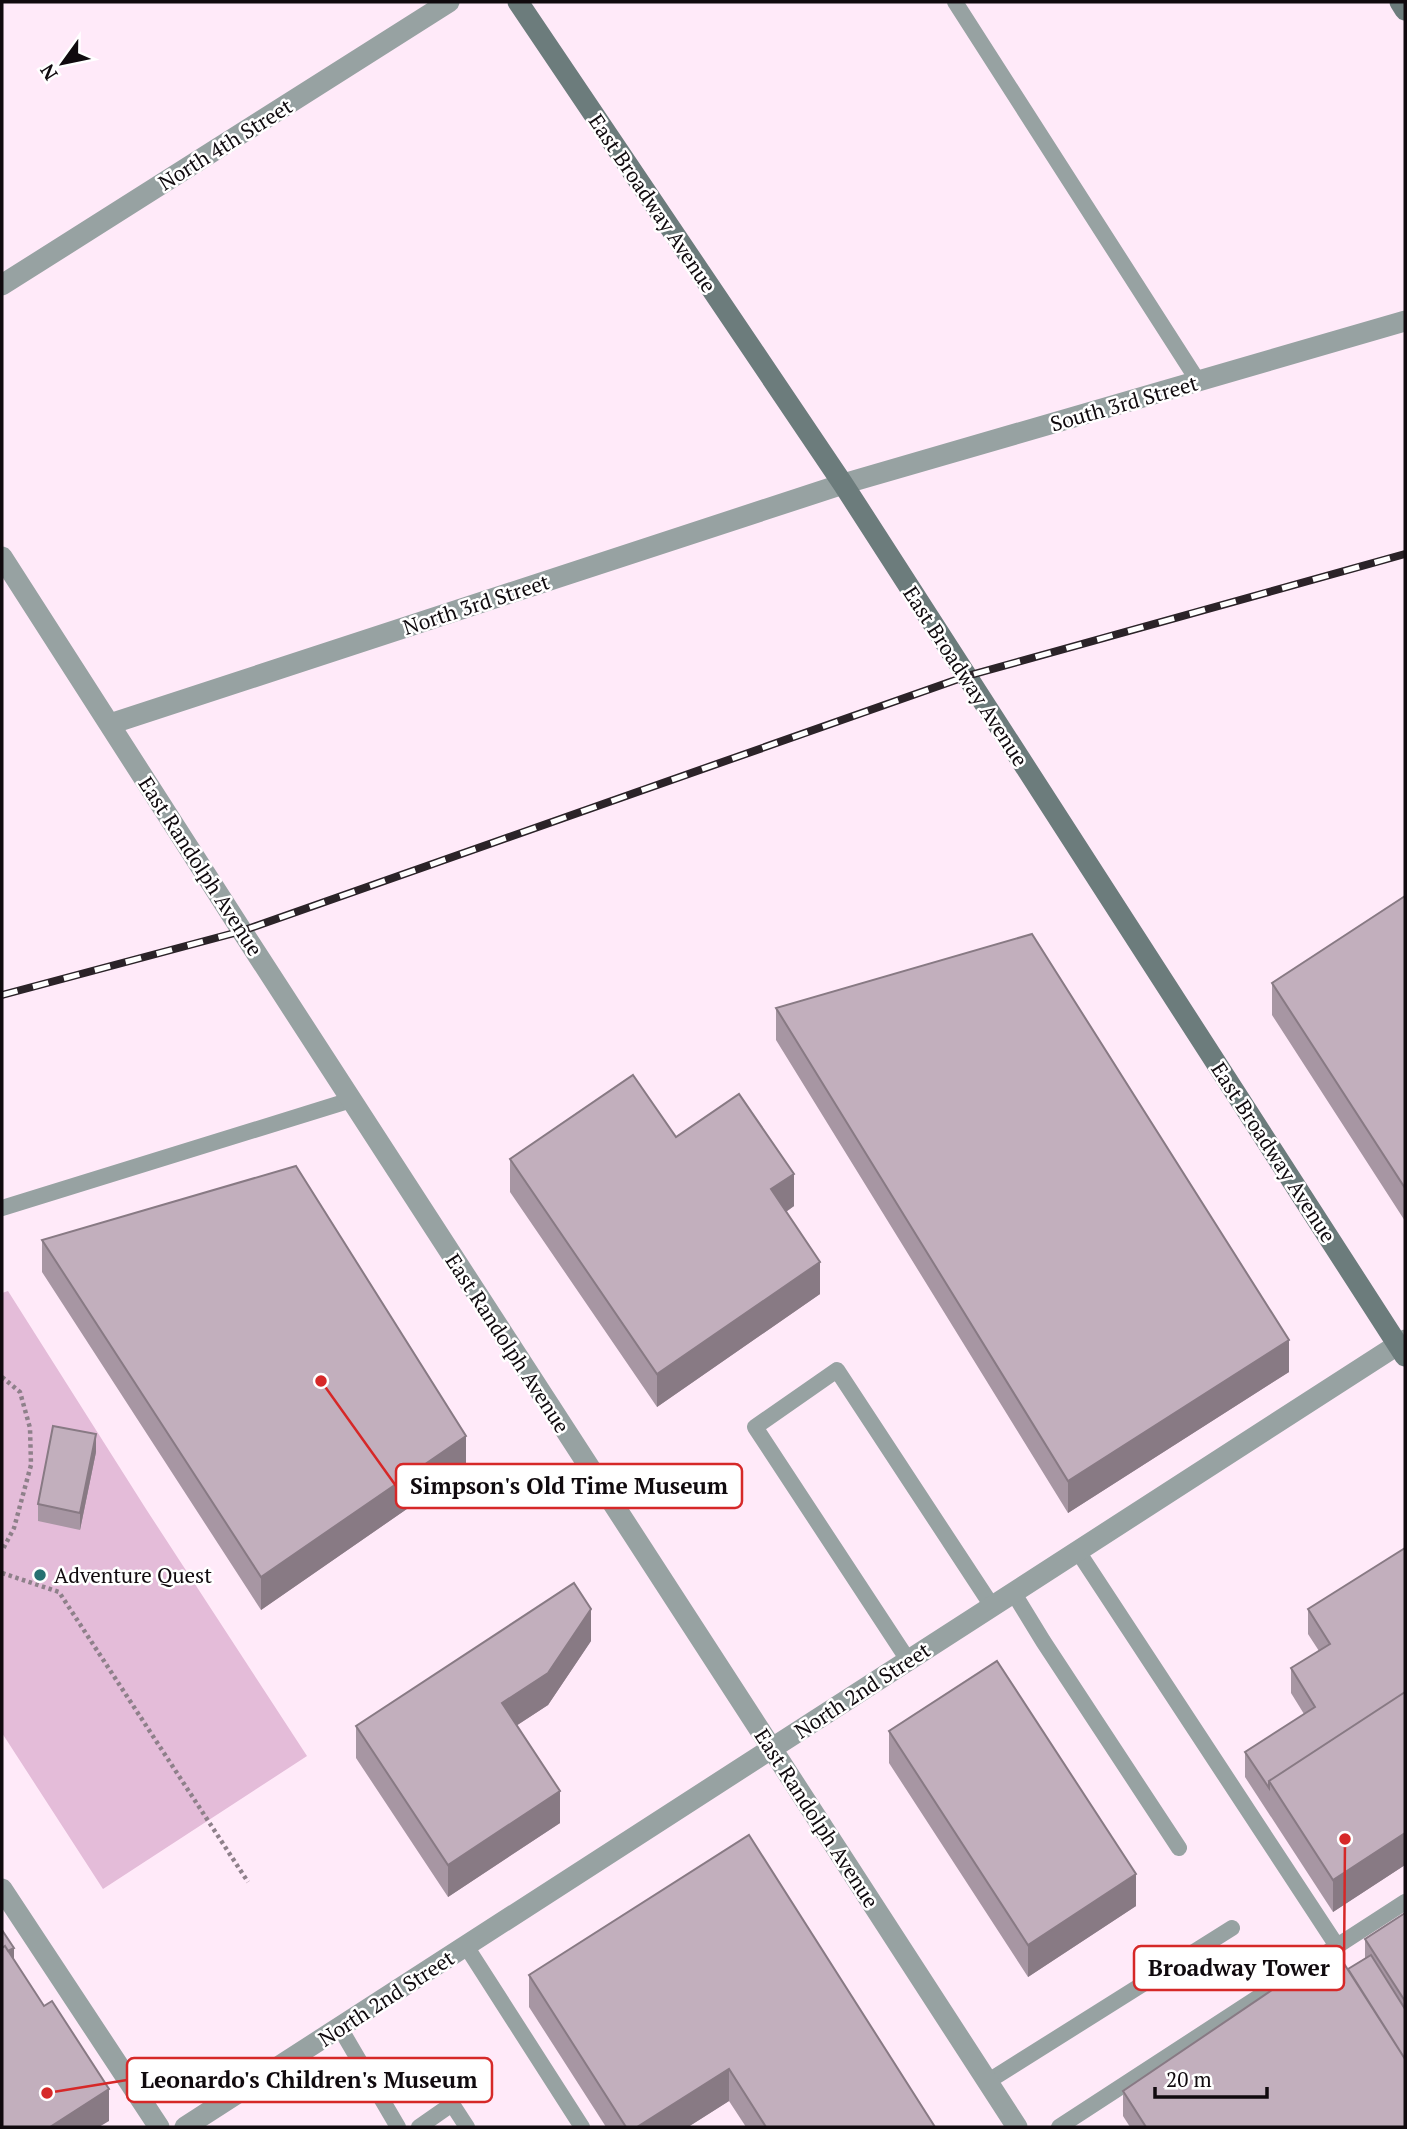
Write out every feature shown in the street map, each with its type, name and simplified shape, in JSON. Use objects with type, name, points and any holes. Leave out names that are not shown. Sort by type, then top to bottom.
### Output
[{"type":"main road","name":"East Broadway Avenue","points":[[517,2],[843,484],[1403,1347]]},
{"type":"main road","points":[[1400,2],[1405,10]]},
{"type":"street","name":"North 4th Street","points":[[2,285],[449,2]]},
{"type":"street","name":"South 3rd Street","points":[[843,484],[1405,321]]},
{"type":"street","name":"North 3rd Street","points":[[110,723],[843,484]]},
{"type":"street","name":"East Randolph Avenue","points":[[2,557],[1017,2127]]},
{"type":"street","name":"North 2nd Street","points":[[186,2127],[1077,1550],[1403,1347]]},
{"type":"street","points":[[2,1889],[159,2127]]},
{"type":"lane","points":[[955,2],[1198,381]]},
{"type":"lane","points":[[2,1208],[351,1100]]},
{"type":"lane","points":[[908,1660],[755,1427],[837,1370],[992,1606]]},
{"type":"lane","points":[[1077,1550],[1337,1946]]},
{"type":"lane","points":[[1013,1592],[1042,1641],[1179,1849]]},
{"type":"lane","points":[[1059,2127],[1405,1902]]},
{"type":"lane","points":[[987,2082],[1232,1928]]},
{"type":"lane","points":[[466,1946],[582,2127]]},
{"type":"lane","points":[[340,2028],[398,2127]]},
{"type":"lane","points":[[419,2127],[452,2104],[467,2127]]},
{"type":"path","points":[[2,1377],[20,1392],[30,1429],[32,1465],[14,1528],[2,1551]]},
{"type":"path","points":[[2,1573],[59,1592],[248,1882]]},
{"type":"shaded area","points":[[8,1291],[307,1756],[103,1889],[2,1733],[2,1293]]},
{"type":"building","points":[[1405,896],[1405,1188],[1272,983]]},
{"type":"building","points":[[1032,934],[1289,1340],[1068,1481],[776,1008]]},
{"type":"building","points":[[633,1075],[676,1137],[739,1094],[794,1174],[771,1189],[820,1262],[657,1374],[510,1159]]},
{"type":"building","points":[[296,1166],[466,1436],[261,1577],[42,1240]]},
{"type":"building","points":[[53,1426],[96,1434],[80,1513],[38,1504]]},
{"type":"building","points":[[1405,1548],[1405,1692],[1269,1781],[1269,1788],[1245,1752],[1315,1707],[1291,1668],[1330,1644],[1308,1609]]},
{"type":"building","points":[[574,1583],[591,1609],[548,1673],[502,1703],[560,1791],[448,1865],[356,1726]]},
{"type":"building","points":[[997,1661],[1136,1874],[1028,1945],[889,1731]]},
{"type":"building","points":[[1405,1692],[1405,1833],[1333,1880],[1269,1781]]},
{"type":"building","points":[[749,1835],[935,2127],[766,2127],[729,2069],[637,2127],[626,2127],[529,1975]]},
{"type":"building","points":[[1405,1913],[1405,2001],[1365,1939]]},
{"type":"building","points":[[2,1930],[14,1948],[8,1951],[5,1946],[2,1948]]},
{"type":"building","points":[[5,1946],[44,2006],[52,2001],[109,2089],[50,2127],[2,2127],[2,1948]]},
{"type":"building","points":[[1334,1948],[1405,2059],[1405,2127],[1146,2127],[1123,2091]]},
{"type":"building","points":[[1371,1955],[1405,2009],[1405,2059],[1348,1969]]},
{"type":"railway","points":[[2,995],[242,931],[967,676],[1405,554]]},
{"type":"place","name":"Simpson's Old Time Museum","points":[[321,1381]]},
{"type":"place","name":"Adventure Quest","points":[[40,1575]]},
{"type":"place","name":"Broadway Tower","points":[[1345,1839]]},
{"type":"place","name":"Leonardo's Children's Museum","points":[[47,2093]]}]
